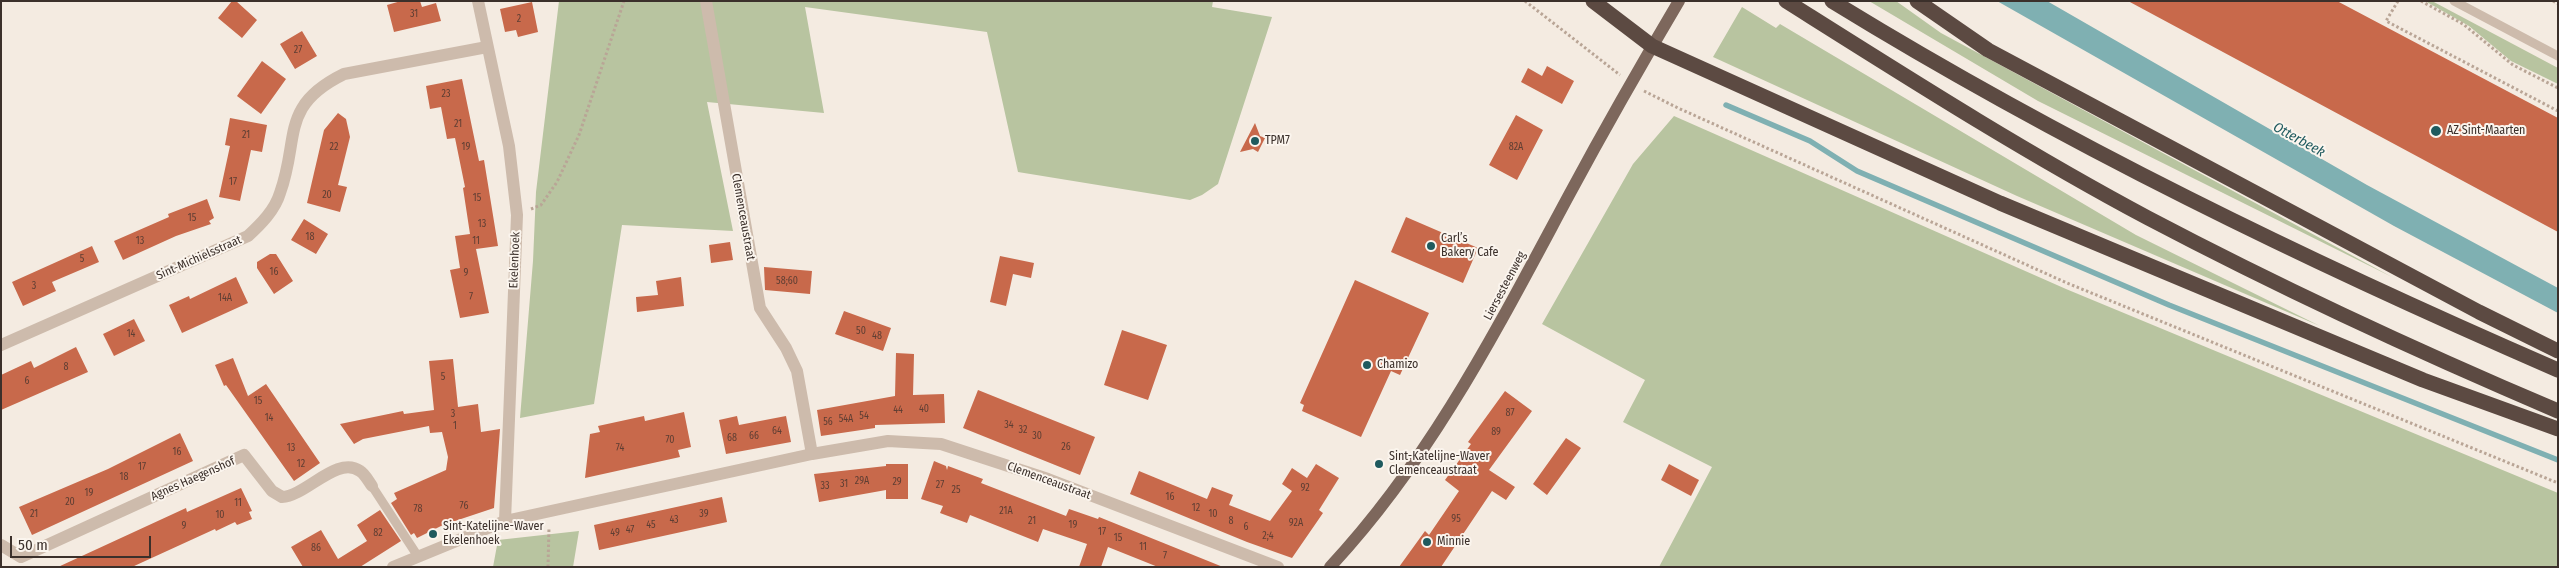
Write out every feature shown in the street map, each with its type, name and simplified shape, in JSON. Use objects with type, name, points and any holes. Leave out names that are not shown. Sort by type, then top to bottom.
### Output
[{"type":"highway","points":[[1593,1],[1652,46],[2000,203],[2414,376],[2558,429]]},
{"type":"highway","points":[[1786,1],[2021,145],[2148,218],[2458,368],[2558,411]]},
{"type":"highway","points":[[1832,1],[2020,111],[2393,298],[2558,370]]},
{"type":"highway","points":[[1917,1],[1988,50],[2480,312],[2558,351]]},
{"type":"main road","name":"Liersesteenweg","points":[[1330,567],[1372,520],[1468,381],[1500,326],[1578,179],[1679,1]]},
{"type":"street","name":"Ekelenhoek","points":[[478,1],[509,146],[516,215],[505,521]]},
{"type":"street","name":"Clemenceaustraat","points":[[706,1],[760,308],[786,348],[797,372],[812,454]]},
{"type":"street","name":"Sint-Michielsstraat","points":[[1,345],[248,236],[266,217],[280,194],[300,110],[309,97],[332,80],[344,74],[487,47]]},
{"type":"street","name":"Clemenceaustraat","points":[[393,567],[417,555],[505,521],[871,442],[941,444],[1048,479],[1278,567]]},
{"type":"street","name":"Agnes Haegenshof","points":[[1,545],[21,557],[244,455],[272,491],[282,497],[299,493],[334,470],[343,467],[360,471],[372,486]]},
{"type":"lane","points":[[2454,1],[2558,56]]},
{"type":"lane","name":"Agnes Haegenshof","points":[[372,486],[417,555]]},
{"type":"path","points":[[516,215],[541,205],[557,182],[579,136],[624,1]]},
{"type":"path","points":[[1525,1],[1632,84],[1687,112],[2067,282],[2558,483]]},
{"type":"path","points":[[2398,1],[2386,21],[2558,111]]},
{"type":"path","points":[[2420,1],[2464,24],[2513,65],[2558,88]]},
{"type":"path","points":[[2553,1],[2558,4]]},
{"type":"path","points":[[548,567],[549,512]]},
{"type":"green space","points":[[559,1],[1213,1],[1212,7],[1272,17],[1218,184],[1202,195],[1190,200],[1018,172],[987,32],[805,7],[824,113],[707,102],[733,231],[622,225],[594,404],[520,418],[533,261],[536,192]]},
{"type":"green space","points":[[1869,1],[1896,1],[1941,33],[2392,277],[2038,101]]},
{"type":"green space","points":[[2425,1],[2432,1],[2558,68],[2558,84],[2511,61],[2469,26]]},
{"type":"green space","points":[[1742,7],[1776,28],[1780,24],[2136,235],[2320,326],[2017,196],[1713,57]]},
{"type":"green space","points":[[1674,116],[2066,289],[2558,493],[2558,567],[1659,567],[1712,467],[1623,422],[1645,380],[1542,324],[1633,164]]},
{"type":"green space","points":[[579,531],[573,567],[493,567],[498,540]]},
{"type":"water","points":[[1997,1],[2047,1],[2367,185],[2558,288],[2558,313],[2394,226]]},
{"type":"building","points":[[232,1],[236,1],[257,20],[242,38],[218,18]]},
{"type":"building","points":[[401,1],[420,1],[422,7],[436,3],[441,21],[394,32],[387,5]]},
{"type":"building","points":[[2128,1],[2337,1],[2558,118],[2558,232]]},
{"type":"building","points":[[532,2],[538,32],[518,37],[516,30],[505,32],[500,9]]},
{"type":"building","points":[[302,31],[317,56],[295,69],[280,44]]},
{"type":"building","points":[[262,61],[286,79],[261,114],[237,96]]},
{"type":"building","points":[[1547,66],[1574,81],[1562,104],[1521,82],[1528,68],[1542,76]]},
{"type":"building","points":[[462,79],[479,161],[484,160],[498,246],[476,249],[489,313],[460,318],[450,270],[460,268],[455,236],[470,234],[463,188],[465,187],[455,138],[447,139],[441,107],[430,109],[426,86]]},
{"type":"building","points":[[338,113],[346,119],[350,137],[338,185],[347,187],[340,212],[307,203],[324,130]]},
{"type":"building","points":[[1516,115],[1543,130],[1517,180],[1489,165]]},
{"type":"building","points":[[230,118],[267,125],[262,152],[251,150],[240,201],[219,197],[230,146],[225,145]]},
{"type":"building","name":"TPM7","points":[[1255,123],[1260,136],[1265,138],[1258,152],[1253,149],[1240,152]]},
{"type":"building","points":[[207,199],[214,218],[209,221],[211,224],[176,236],[123,260],[114,241],[169,217],[168,214]]},
{"type":"building","points":[[1406,217],[1478,248],[1463,283],[1391,252]]},
{"type":"building","points":[[304,219],[328,234],[316,254],[291,240]]},
{"type":"building","points":[[730,242],[733,260],[711,263],[709,245]]},
{"type":"building","points":[[92,246],[99,262],[52,282],[56,291],[23,306],[12,282]]},
{"type":"building","points":[[270,254],[276,254],[293,281],[274,294],[257,268],[257,262]]},
{"type":"building","points":[[1000,256],[1034,263],[1031,278],[1013,274],[1006,306],[990,302]]},
{"type":"building","points":[[764,267],[812,271],[810,294],[765,290]]},
{"type":"building","points":[[236,277],[248,303],[182,333],[169,305],[189,296],[190,299]]},
{"type":"building","points":[[681,277],[684,306],[637,312],[636,297],[658,295],[656,281]]},
{"type":"building","points":[[1355,280],[1429,313],[1400,375],[1391,371],[1361,437],[1302,411],[1304,405],[1300,403]]},
{"type":"building","points":[[844,311],[891,328],[883,351],[835,334]]},
{"type":"building","points":[[134,319],[145,341],[114,356],[103,334]]},
{"type":"building","points":[[1122,330],[1167,345],[1148,400],[1104,385]]},
{"type":"building","points":[[76,347],[88,372],[1,410],[1,375],[31,361],[34,368]]},
{"type":"building","points":[[896,353],[914,354],[913,395],[944,394],[945,423],[875,425],[875,428],[821,436],[817,410],[895,396]]},
{"type":"building","points":[[233,358],[248,396],[266,384],[320,463],[294,481],[226,385],[224,386],[215,365]]},
{"type":"building","points":[[453,359],[458,407],[478,404],[481,432],[500,429],[494,508],[443,525],[417,538],[414,533],[411,535],[391,503],[397,499],[394,493],[446,470],[448,457],[442,432],[430,433],[429,426],[363,439],[354,444],[340,424],[403,411],[404,414],[434,410],[429,361]]},
{"type":"building","points":[[978,390],[1095,437],[1080,475],[963,428]]},
{"type":"building","points":[[1505,391],[1532,411],[1489,470],[1515,487],[1506,500],[1492,491],[1441,567],[1399,567],[1425,531],[1429,535],[1459,491],[1445,480],[1471,444],[1468,442]]},
{"type":"building","points":[[684,412],[691,447],[678,450],[680,457],[585,478],[590,434],[600,432],[598,426],[644,416],[645,421]]},
{"type":"building","points":[[737,416],[739,425],[786,416],[791,442],[726,454],[719,420]]},
{"type":"building","points":[[180,433],[193,461],[32,535],[19,507],[108,469]]},
{"type":"building","points":[[1566,438],[1581,448],[1547,495],[1533,484]]},
{"type":"building","points":[[934,461],[946,466],[947,470],[948,466],[983,479],[981,483],[1066,516],[1069,509],[1098,519],[1099,517],[1223,567],[1158,567],[1108,547],[1101,567],[1079,567],[1087,544],[1043,529],[1038,542],[970,515],[967,523],[940,513],[943,506],[921,499]]},
{"type":"building","points":[[886,464],[908,464],[908,499],[886,499],[886,490],[819,502],[814,474],[886,466]]},
{"type":"building","points":[[1316,464],[1339,478],[1319,510],[1323,513],[1292,558],[1247,542],[1130,494],[1139,471],[1207,499],[1212,487],[1233,495],[1229,505],[1270,521],[1292,491],[1282,484],[1292,468],[1307,478]]},
{"type":"building","points":[[1669,464],[1699,480],[1691,496],[1661,480]]},
{"type":"building","points":[[241,488],[252,511],[249,512],[252,519],[237,525],[235,522],[216,531],[215,529],[132,567],[58,567],[186,508],[187,512]]},
{"type":"building","points":[[722,497],[727,522],[599,550],[594,525]]},
{"type":"building","points":[[380,510],[401,541],[360,567],[303,567],[291,547],[321,530],[338,559],[367,541],[357,525]]},
{"type":"waterway","points":[[1726,105],[1810,141],[1857,171],[2169,305],[2558,460]]},
{"type":"place","name":"AZ Sint-Maarten","points":[[2436,131]]},
{"type":"place","name":"TPM7","points":[[1255,141]]},
{"type":"place","name":"Carl’s Bakery Cafe","points":[[1431,246]]},
{"type":"place","name":"Chamizo","points":[[1367,365]]},
{"type":"place","name":"Sint-Katelijne-Waver Clemenceaustraat","points":[[1379,464]]},
{"type":"place","name":"Sint-Katelijne-Waver Ekelenhoek","points":[[433,534]]},
{"type":"place","name":"Minnie","points":[[1427,542]]},
{"type":"water label","name":"Otterbeek","points":[[2299,140]]}]
